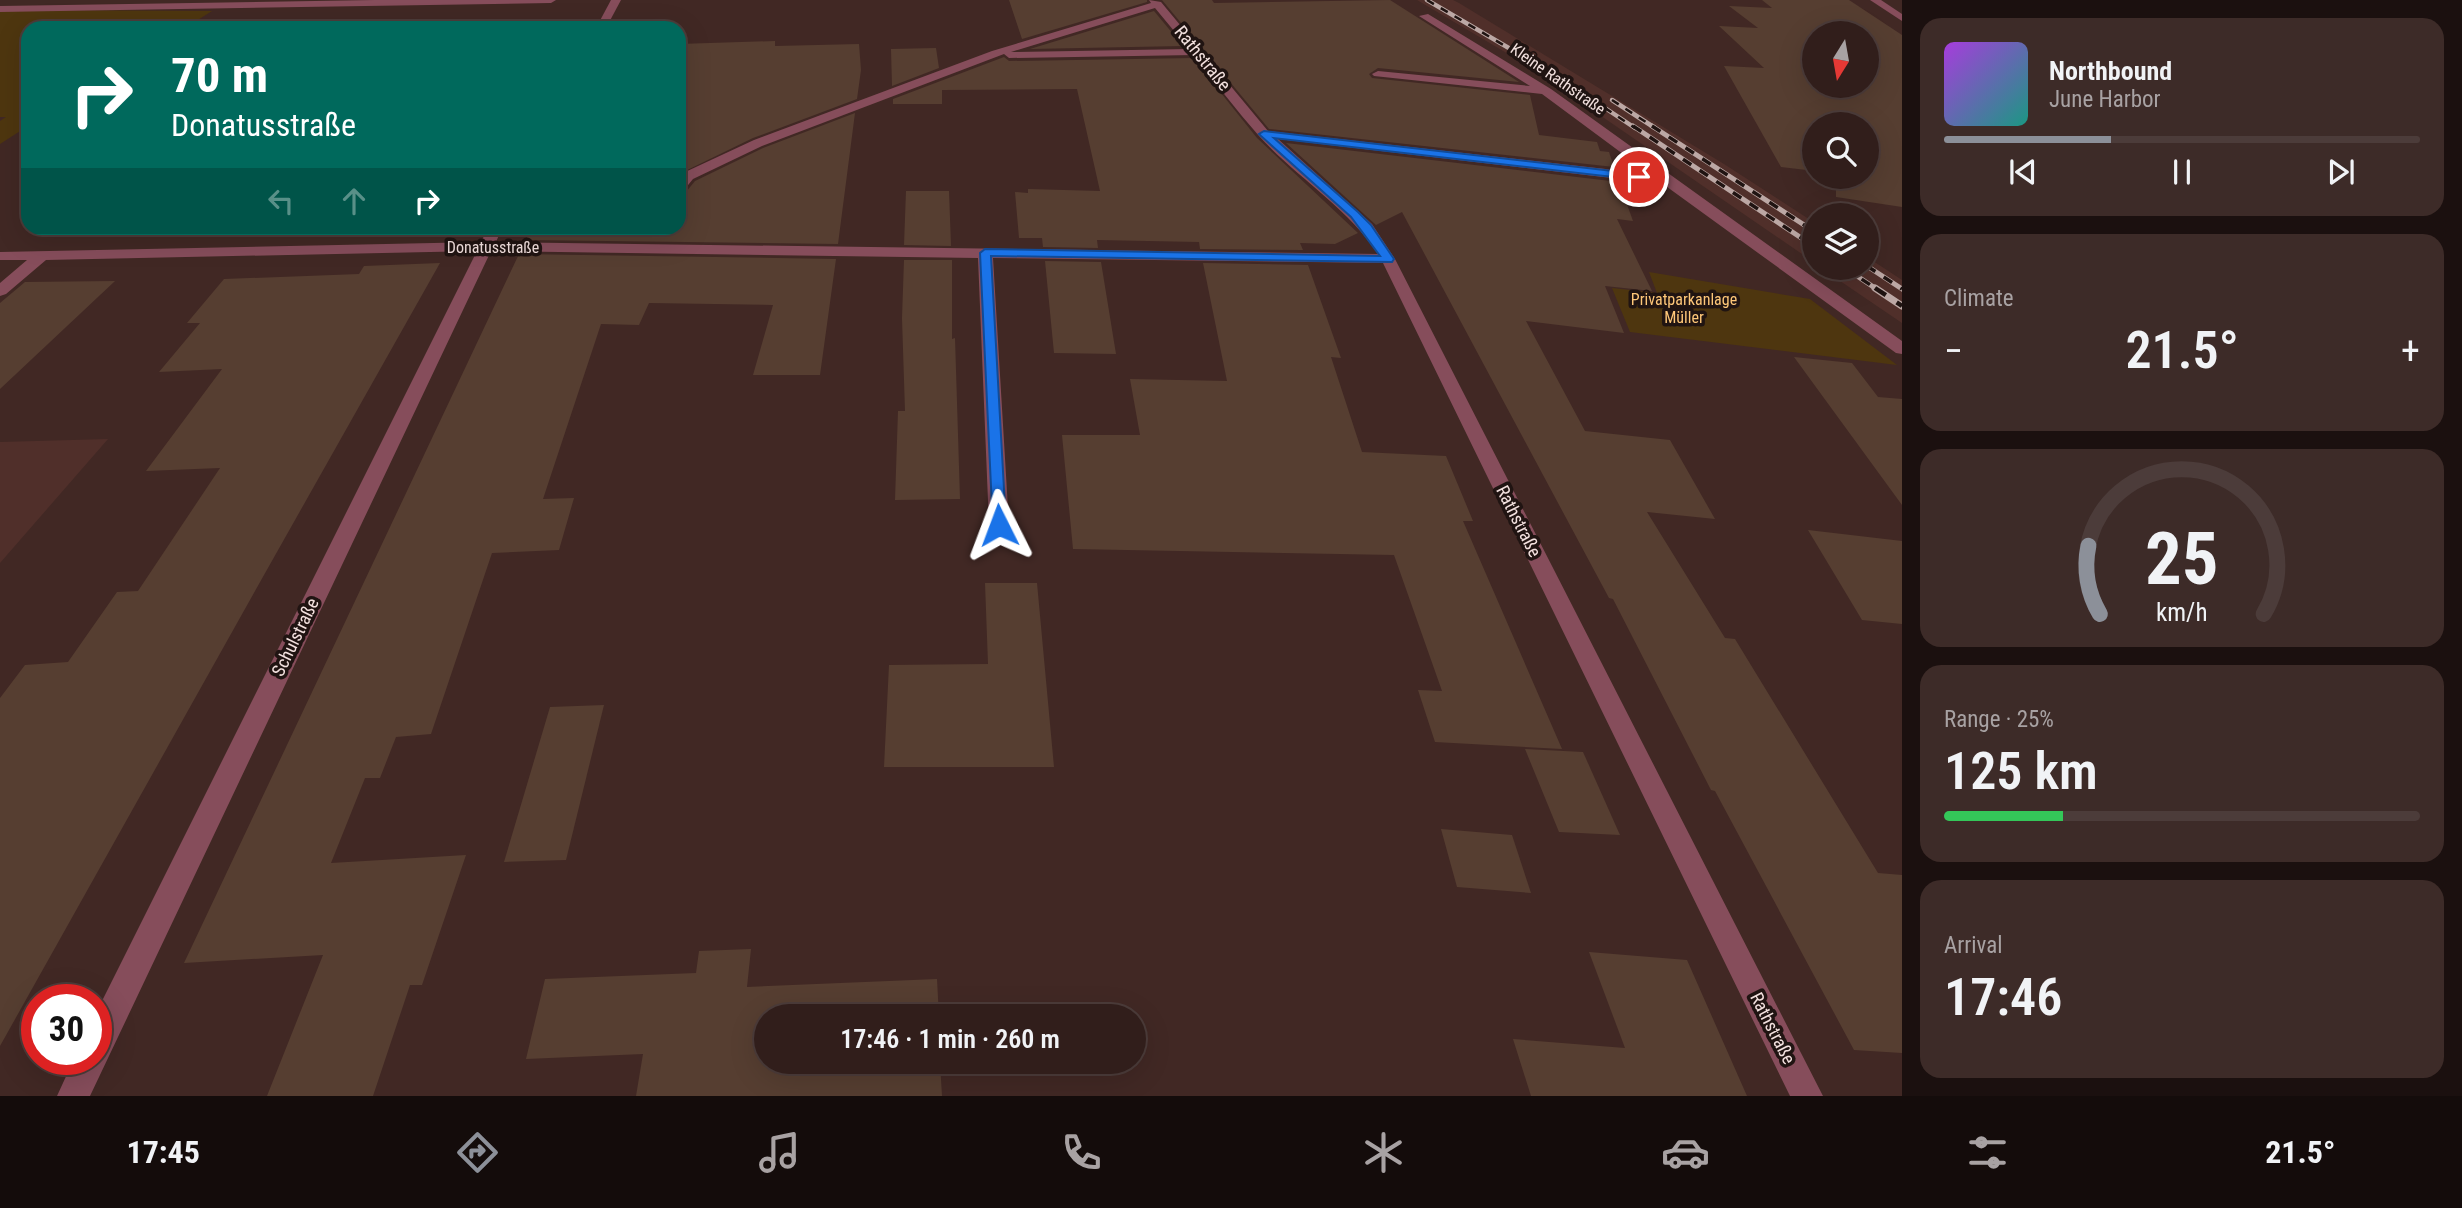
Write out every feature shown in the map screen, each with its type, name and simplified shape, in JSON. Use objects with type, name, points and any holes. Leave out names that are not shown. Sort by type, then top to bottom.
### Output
[{"type":"street","points":[[0,9],[551,0]]},
{"type":"street","points":[[605,21],[616,0]]},
{"type":"street","points":[[1875,0],[1902,18]]},
{"type":"street","points":[[686,178],[729,155],[996,53],[1156,2]]},
{"type":"street","name":"Rathstraße","points":[[1156,2],[1264,134],[1359,219],[1388,259],[1807,1096]]},
{"type":"street","name":"Kleine Rathstraße","points":[[1424,16],[1486,50],[1549,91],[1667,180],[1902,349]]},
{"type":"street","points":[[996,53],[1017,56],[1199,52]]},
{"type":"street","points":[[1378,74],[1549,91]]},
{"type":"street","name":"Kleine Rathstraße","points":[[1264,134],[1667,180]]},
{"type":"street","name":"Donatusstraße","points":[[0,256],[490,237],[985,253],[1388,259]]},
{"type":"street","name":"Schulstraße","points":[[112,1014],[490,237]]},
{"type":"street","points":[[985,253],[999,525]]},
{"type":"street","points":[[0,291],[42,255]]},
{"type":"street","points":[[72,1096],[83,1075]]},
{"type":"shaded area","points":[[1417,0],[1453,0],[1459,3],[1802,215],[1802,254],[1527,65]]},
{"type":"shaded area","points":[[1879,265],[1902,280],[1902,323],[1839,280],[1879,280]]},
{"type":"shaded area","points":[[108,439],[0,563],[0,442]]},
{"type":"green space","points":[[0,10],[212,11],[196,21],[21,21],[21,130],[0,144],[0,121],[6,117],[0,117]]},
{"type":"green space","name":"Privatparkanlage Müller","points":[[1649,272],[1810,299],[1897,365],[1630,332],[1612,288],[1657,293]]},
{"type":"building","points":[[1009,0],[1147,0],[1147,2],[1022,39]]},
{"type":"building","points":[[1162,0],[1212,0],[1214,3],[1390,0],[1519,82],[1378,68],[1369,74],[1372,78],[1530,95],[1539,135],[1597,142],[1600,151],[1609,152],[1614,167],[1269,129]]},
{"type":"building","points":[[1762,0],[1849,0],[1902,35],[1902,207],[1836,197],[1836,189],[1879,189],[1879,112],[1802,112],[1802,169],[1781,167],[1724,66],[1764,68],[1719,26],[1758,28],[1729,6],[1772,8]]},
{"type":"building","points":[[1154,11],[1183,46],[1030,49]]},
{"type":"building","points":[[775,41],[775,46],[859,44],[861,70],[857,99],[753,138],[686,171],[686,44]]},
{"type":"building","points":[[936,48],[939,68],[892,86],[891,49]]},
{"type":"building","points":[[1004,57],[1009,61],[1193,58],[1257,138],[1358,233],[1335,244],[1300,243],[1303,250],[1200,249],[1199,242],[1097,240],[1098,248],[1043,247],[1042,238],[1019,238],[1015,192],[1028,193],[1028,189],[1100,191],[1077,89],[942,90],[942,104],[893,104],[893,99]]},
{"type":"building","points":[[855,113],[838,244],[526,240],[528,235],[686,235],[686,192],[695,181],[763,148]]},
{"type":"building","points":[[1286,143],[1619,182],[1633,221],[1617,219],[1652,291],[1605,286],[1624,333],[1526,321],[1585,431],[1670,440],[1715,519],[1647,512],[1725,638],[1735,639],[1878,873],[1902,875],[1902,1053],[1854,1050],[1715,791],[1711,790],[1613,599],[1609,598],[1402,212],[1376,225]]},
{"type":"building","points":[[906,191],[949,191],[951,246],[904,245]]},
{"type":"building","points":[[519,254],[836,259],[820,375],[753,375],[773,305],[649,303],[639,325],[601,324],[543,499],[574,498],[559,550],[492,553],[431,734],[396,737],[380,778],[365,778],[331,863],[466,855],[422,985],[410,985],[373,1096],[267,1096],[323,955],[184,963]]},
{"type":"building","points":[[904,260],[952,260],[952,339],[955,338],[960,499],[895,500],[898,411],[905,411],[902,318]]},
{"type":"building","points":[[1045,261],[1101,262],[1116,354],[1054,353]]},
{"type":"building","points":[[440,263],[35,984],[21,984],[21,1009],[0,1046],[0,698],[25,665],[68,662],[117,592],[138,591],[220,468],[146,471],[222,369],[159,372],[200,323],[187,323],[224,279],[359,274],[364,266]]},
{"type":"building","points":[[1203,263],[1308,265],[1341,358],[1331,357],[1362,452],[1446,456],[1473,521],[1463,521],[1562,749],[1435,742],[1418,690],[1442,691],[1394,555],[1073,549],[1062,435],[1140,435],[1130,379],[1227,381]]},
{"type":"building","points":[[115,281],[0,389],[0,303],[25,282]]},
{"type":"building","points":[[1794,357],[1852,363],[1878,397],[1902,399],[1902,505]]},
{"type":"building","points":[[1808,530],[1902,541],[1902,624],[1862,620]]},
{"type":"building","points":[[985,583],[1037,583],[1054,767],[884,767],[889,665],[988,664]]},
{"type":"building","points":[[604,705],[566,860],[504,862],[550,707]]},
{"type":"building","points":[[1525,749],[1583,752],[1620,835],[1559,832]]},
{"type":"building","points":[[1441,829],[1512,835],[1531,893],[1457,887]]},
{"type":"building","points":[[751,949],[747,987],[937,979],[938,1004],[754,1004],[754,1074],[941,1074],[942,1096],[636,1096],[643,1054],[526,1059],[545,979],[696,973],[699,951]]},
{"type":"building","points":[[1589,952],[1687,960],[1747,1096],[1531,1096],[1513,1039],[1625,1048]]},
{"type":"railway","points":[[1427,0],[1563,80],[1635,128]]},
{"type":"railway","points":[[1612,100],[1655,128]]},
{"type":"railway","points":[[1633,126],[1802,238]]},
{"type":"railway","points":[[1652,126],[1802,224]]},
{"type":"railway","points":[[1879,274],[1902,289]]},
{"type":"railway","points":[[1863,280],[1902,306]]},
{"type":"route","points":[[999,525],[985,253],[1388,259],[1367,228],[1342,202],[1264,134],[1639,177]]}]
